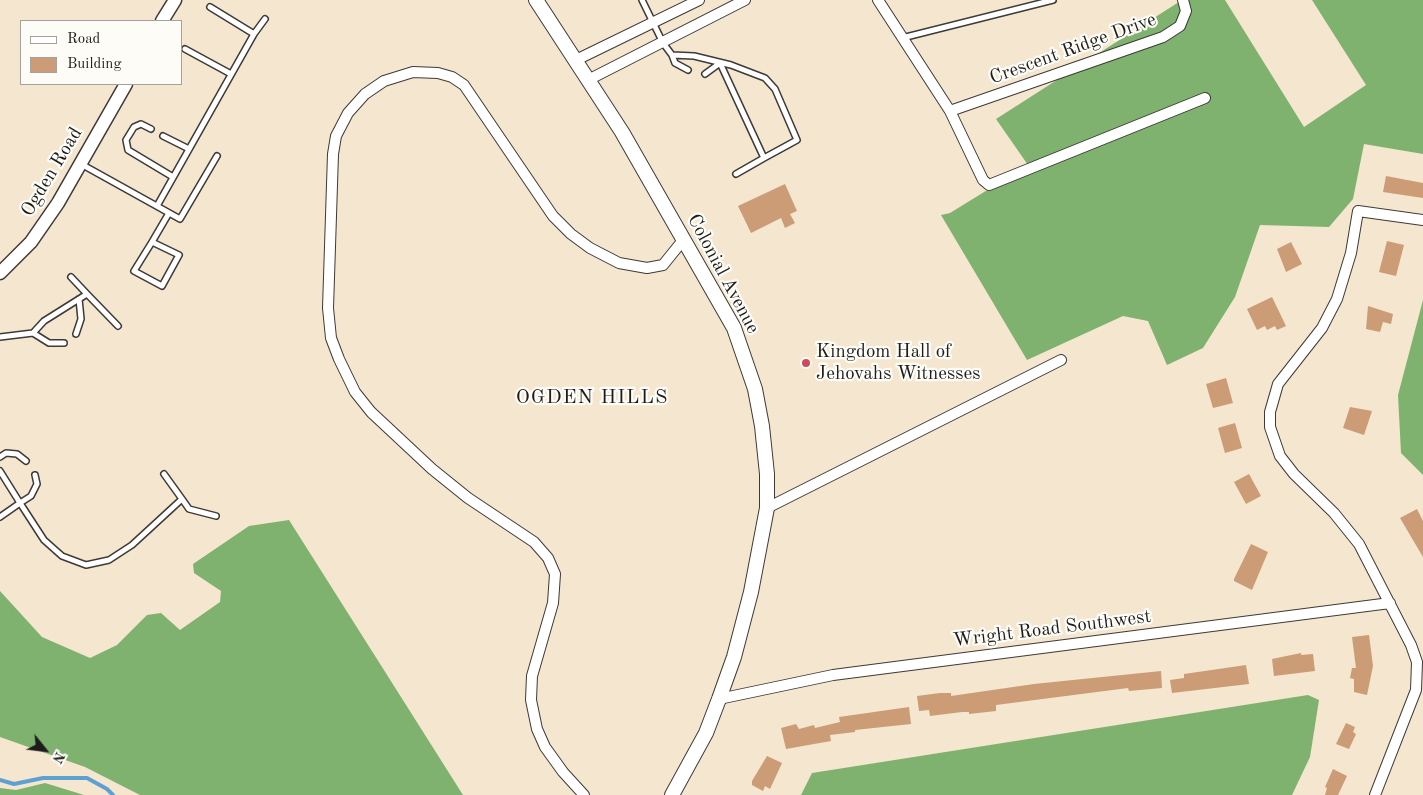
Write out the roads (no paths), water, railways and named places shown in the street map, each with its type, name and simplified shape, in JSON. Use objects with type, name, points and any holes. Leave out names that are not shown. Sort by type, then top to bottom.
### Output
[{"type":"main road","name":"Colonial Avenue","points":[[536,0],[622,132],[684,239],[734,328],[755,389],[763,436],[767,508],[751,592],[734,657],[706,733],[672,795]]},
{"type":"street","points":[[163,20],[175,0]]},
{"type":"street","points":[[576,60],[699,0]]},
{"type":"street","points":[[588,80],[745,0]]},
{"type":"street","points":[[878,0],[950,111],[983,180],[989,185],[1206,98]]},
{"type":"street","name":"Crescent Ridge Drive","points":[[950,111],[1163,38],[1180,26],[1186,11],[1183,0]]},
{"type":"street","points":[[584,795],[563,772],[545,746],[537,729],[531,700],[532,676],[552,603],[555,574],[548,558],[534,542],[468,498],[432,469],[371,412],[356,392],[339,359],[331,338],[328,308],[333,154],[336,136],[348,113],[365,94],[384,81],[413,72],[438,72],[452,77],[464,85],[553,216],[571,234],[590,248],[619,264],[648,268],[663,265],[684,239]]},
{"type":"street","name":"Ogden Road","points":[[0,273],[31,242],[58,204],[125,85]]},
{"type":"street","points":[[1375,795],[1405,724],[1416,690],[1417,662],[1412,645],[1352,535],[1285,463],[1275,445],[1270,427],[1270,412],[1278,384],[1322,328],[1337,299],[1352,253],[1358,211],[1423,220]]},
{"type":"street","points":[[767,508],[1061,360]]},
{"type":"street","name":"Wright Road Southwest","points":[[719,699],[833,675],[1390,604]]},
{"type":"lane","points":[[642,0],[675,63],[688,70]]},
{"type":"lane","points":[[902,38],[1053,0]]},
{"type":"lane","points":[[210,7],[254,34]]},
{"type":"lane","points":[[157,206],[254,34],[265,19]]},
{"type":"lane","points":[[185,49],[231,74]]},
{"type":"lane","points":[[672,55],[694,56],[751,72],[765,78],[775,88],[797,140],[736,174]]},
{"type":"lane","points":[[705,74],[720,63]]},
{"type":"lane","points":[[720,63],[764,158]]},
{"type":"lane","points":[[151,129],[141,124],[134,127],[126,140],[128,150],[173,177]]},
{"type":"lane","points":[[163,136],[189,149]]},
{"type":"lane","points":[[81,163],[180,219],[217,156]]},
{"type":"lane","points":[[152,242],[179,255],[162,286],[134,271],[152,242],[170,213]]},
{"type":"lane","points":[[71,277],[118,326]]},
{"type":"lane","points":[[33,333],[44,321],[87,294]]},
{"type":"lane","points":[[76,334],[81,318],[79,299]]},
{"type":"lane","points":[[0,337],[33,333],[50,343],[64,343]]},
{"type":"lane","points":[[0,457],[6,453],[17,454],[26,461]]},
{"type":"lane","points":[[0,471],[44,540],[62,556],[86,565],[109,560],[124,550],[182,499]]},
{"type":"lane","points":[[164,474],[188,509],[216,516]]},
{"type":"lane","points":[[0,517],[32,496],[37,484],[35,475]]},
{"type":"waterway","points":[[0,780],[14,784],[43,778],[87,778],[107,789],[113,795]]},
{"type":"place","name":"Kingdom Hall of Jehovahs Witnesses","points":[[806,363]]},
{"type":"district","name":"OGDEN HILLS","points":[[592,398]]}]
